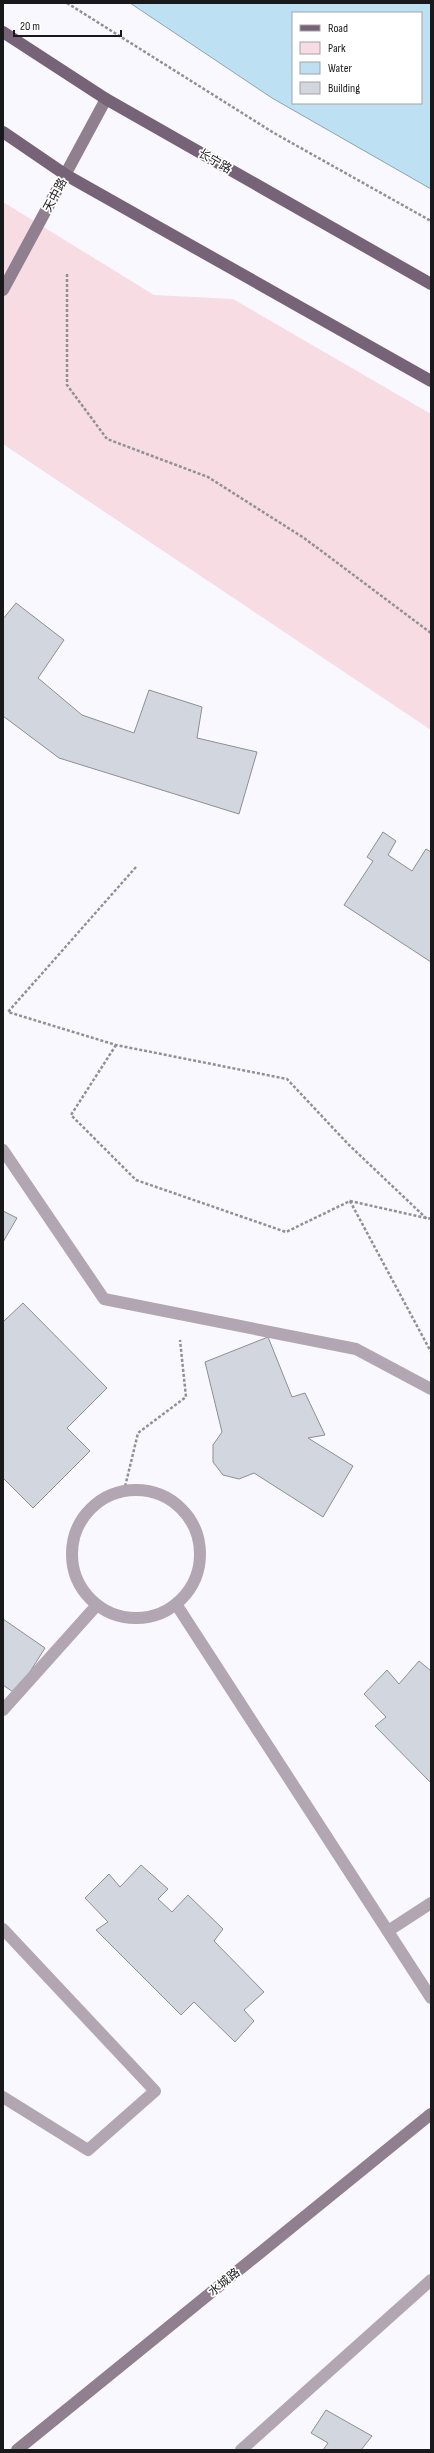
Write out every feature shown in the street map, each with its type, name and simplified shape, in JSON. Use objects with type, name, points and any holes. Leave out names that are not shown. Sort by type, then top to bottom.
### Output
[{"type":"main road","name":"长宁路","points":[[3,32],[106,99],[431,284]]},
{"type":"main road","points":[[3,132],[66,175],[431,381]]},
{"type":"street","name":"天中路","points":[[3,290],[106,99]]},
{"type":"street","name":"水城路","points":[[17,2450],[431,2114]]},
{"type":"lane","points":[[3,1150],[104,1299],[356,1349],[431,1389]]},
{"type":"lane","points":[[124,1491],[145,1491],[166,1497],[182,1510],[194,1528],[200,1548],[198,1569],[190,1589],[176,1604],[158,1614],[137,1618],[116,1615],[98,1605],[83,1590],[74,1571],[72,1550],[77,1529],[88,1512],[105,1498],[124,1491]]},
{"type":"lane","points":[[176,1604],[431,1998]]},
{"type":"lane","points":[[3,1710],[98,1605]]},
{"type":"lane","points":[[388,1931],[431,1903]]},
{"type":"lane","points":[[3,1929],[155,2091],[88,2150],[3,2097]]},
{"type":"lane","points":[[241,2450],[431,2280]]},
{"type":"path","points":[[67,3],[274,133],[431,221]]},
{"type":"path","points":[[67,274],[67,385],[107,439],[208,477],[304,538],[431,633]]},
{"type":"path","points":[[136,867],[8,1012],[116,1046],[287,1079],[348,1144],[427,1218]]},
{"type":"path","points":[[116,1046],[71,1115],[136,1180],[286,1232],[350,1202],[431,1218]]},
{"type":"path","points":[[350,1202],[431,1352]]},
{"type":"path","points":[[124,1491],[138,1433],[186,1398],[178,1314]]},
{"type":"green space","points":[[3,202],[154,295],[233,299],[431,414],[431,730],[3,444]]},
{"type":"water","points":[[130,3],[431,3],[431,189],[272,98]]},
{"type":"building","points":[[16,603],[64,640],[38,678],[82,715],[134,733],[149,690],[202,707],[197,738],[257,752],[239,814],[59,758],[3,716],[3,619]]},
{"type":"building","points":[[383,832],[396,841],[388,855],[412,871],[426,849],[431,852],[431,962],[344,905],[373,861],[367,857]]},
{"type":"building","points":[[3,1211],[17,1218],[3,1242]]},
{"type":"building","points":[[23,1303],[107,1388],[67,1428],[90,1451],[33,1508],[3,1478],[3,1322]]},
{"type":"building","points":[[268,1337],[292,1397],[305,1393],[325,1435],[308,1438],[353,1466],[323,1517],[254,1473],[239,1479],[223,1475],[213,1462],[213,1445],[222,1432],[205,1362]]},
{"type":"building","points":[[3,1619],[45,1648],[16,1694],[3,1685]]},
{"type":"building","points":[[419,1661],[431,1671],[431,1783],[375,1726],[386,1717],[364,1694],[387,1670],[399,1684]]},
{"type":"building","points":[[141,1865],[168,1889],[158,1899],[172,1912],[188,1895],[223,1929],[214,1941],[264,1992],[244,2010],[254,2021],[235,2042],[194,2002],[181,2015],[96,1930],[108,1922],[85,1898],[109,1874],[120,1887]]},
{"type":"building","points":[[326,2410],[372,2436],[361,2450],[323,2450],[328,2443],[311,2433]]}]
